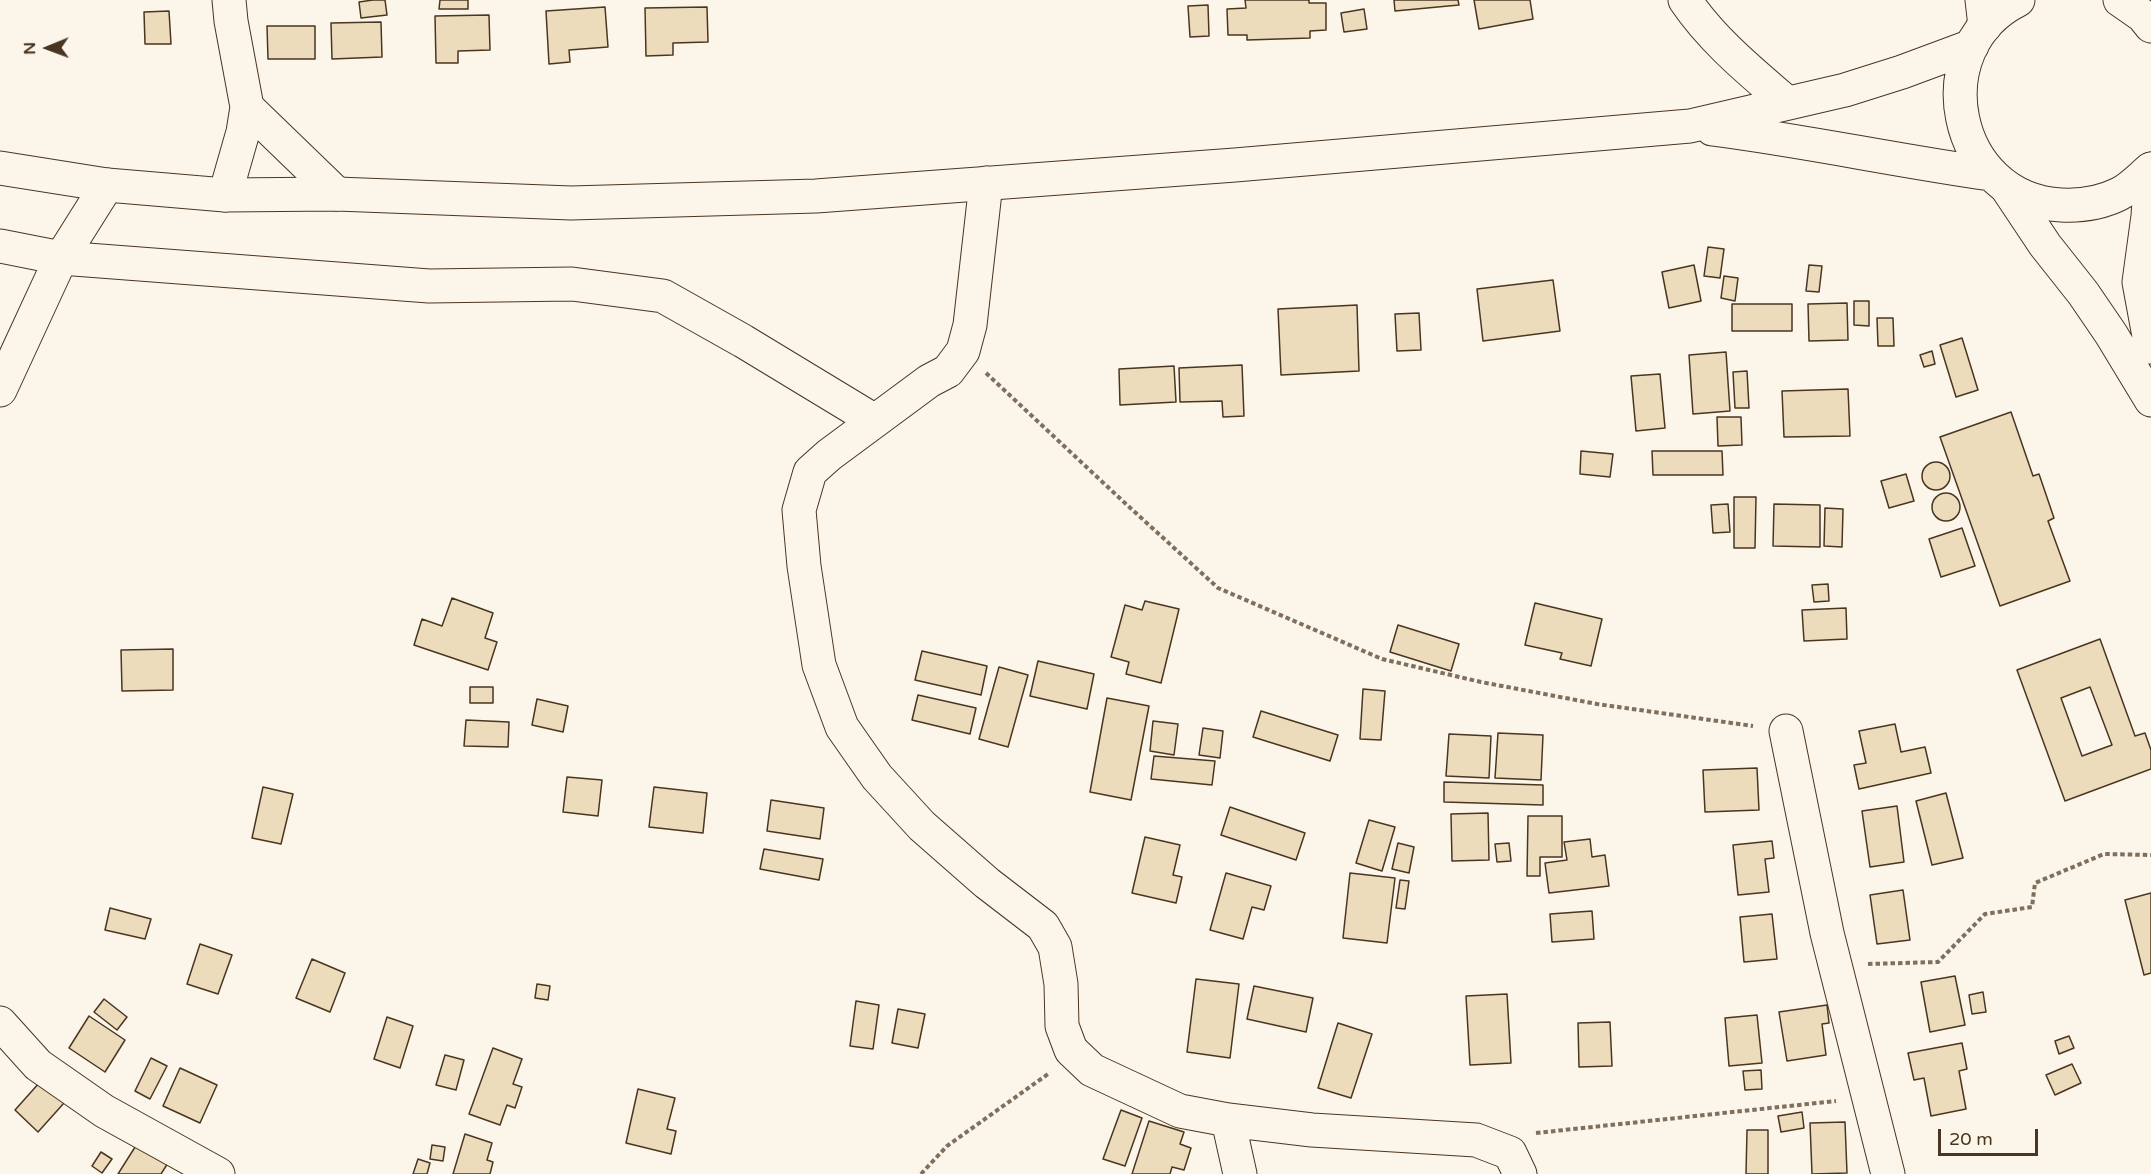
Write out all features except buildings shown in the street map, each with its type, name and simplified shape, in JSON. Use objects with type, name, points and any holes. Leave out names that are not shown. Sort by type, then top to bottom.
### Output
[{"type":"main road","points":[[225,195],[243,132],[247,107],[229,0]]},
{"type":"main road","points":[[1685,0],[1732,55],[1786,102]]},
{"type":"main road","points":[[0,168],[107,185],[225,195],[337,194],[571,203],[816,196],[1235,165],[1690,126],[1845,90],[1891,76],[2018,0]]},
{"type":"main road","points":[[1980,24],[1960,78],[1961,113],[1971,146],[2083,294],[2151,400]]},
{"type":"main road","points":[[247,107],[337,194]]},
{"type":"main road","points":[[1690,126],[1782,138],[1999,181],[2043,204],[2083,206],[2120,194],[2151,169]]},
{"type":"main road","points":[[2151,169],[2148,216],[2139,282],[2151,347]]},
{"type":"main road","points":[[986,183],[970,325],[963,351],[948,371],[929,381],[874,421],[810,472],[799,510],[804,566],[819,665],[842,728],[877,777],[922,826],[987,883],[1043,927],[1055,947],[1061,984],[1062,1026],[1071,1050],[1092,1070],[1180,1111],[1228,1120],[1312,1130],[1476,1140],[1510,1152],[1520,1174]]},
{"type":"main road","points":[[0,390],[61,258],[107,185]]},
{"type":"main road","points":[[0,246],[61,258],[429,286],[572,284],[663,296],[743,341],[874,421]]},
{"type":"main road","points":[[1786,731],[1834,964],[1888,1174]]},
{"type":"main road","points":[[0,1023],[38,1065],[104,1111],[218,1174]]},
{"type":"main road","points":[[1228,1120],[1240,1174]]},
{"type":"path","points":[[963,351],[1218,588],[1382,659],[1481,682],[1597,704],[1786,731]]},
{"type":"path","points":[[1834,964],[1938,963],[1985,915],[2032,907],[2035,883],[2104,854],[2151,855]]},
{"type":"path","points":[[921,1174],[946,1146],[1076,1054]]},
{"type":"path","points":[[1535,1133],[1869,1097]]}]
